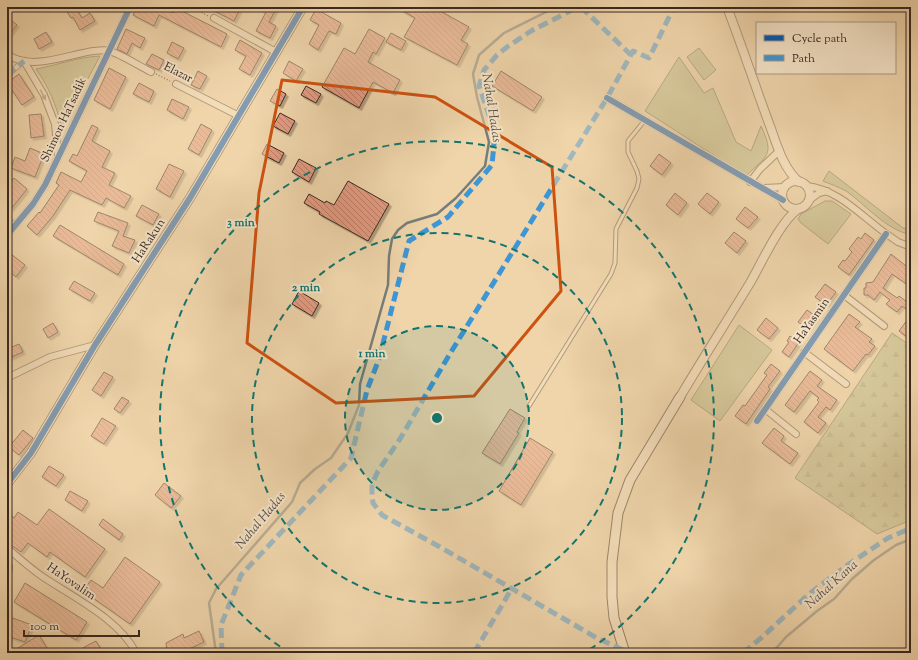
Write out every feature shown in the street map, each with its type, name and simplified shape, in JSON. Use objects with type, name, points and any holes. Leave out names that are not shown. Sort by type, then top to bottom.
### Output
[{"type":"main road","points":[[625,653],[614,618],[612,597],[612,562],[618,513],[630,480],[680,397]]},
{"type":"street","name":"Shimon HaTsadik","points":[[7,235],[33,204],[45,185],[108,50],[130,7]]},
{"type":"street","name":"HaRakun","points":[[7,484],[31,453],[95,345],[190,198],[303,7]]},
{"type":"street","points":[[727,7],[754,85],[780,151],[794,178],[803,184],[810,194],[808,201]]},
{"type":"street","points":[[214,18],[276,52]]},
{"type":"street","points":[[7,54],[24,61],[44,61],[82,52],[108,50]]},
{"type":"street","name":"Elazar","points":[[108,50],[151,72]]},
{"type":"street","points":[[7,75],[24,61]]},
{"type":"street","points":[[24,61],[44,95],[55,124],[58,157]]},
{"type":"street","name":"Elazar","points":[[176,84],[239,116]]},
{"type":"street","points":[[607,98],[783,201],[790,208],[798,209]]},
{"type":"street","points":[[750,182],[760,169],[780,151]]},
{"type":"street","points":[[783,227],[785,214],[782,193],[787,176],[786,164]]},
{"type":"street","points":[[761,188],[769,189],[785,187],[792,182],[829,191],[839,197],[886,234],[898,242],[911,247]]},
{"type":"street","points":[[680,397],[791,215],[819,193],[829,191]]},
{"type":"street","points":[[7,226],[17,223]]},
{"type":"street","name":"HaYasmin","points":[[757,421],[886,234]]},
{"type":"street","points":[[844,295],[884,326]]},
{"type":"street","points":[[7,378],[50,357],[95,345]]},
{"type":"street","points":[[804,352],[846,384]]},
{"type":"street","points":[[765,409],[796,434]]},
{"type":"street","name":"HaYovalim","points":[[7,548],[41,576],[113,624],[132,643],[136,653]]},
{"type":"street","points":[[7,562],[9,567],[7,580]]},
{"type":"lane","points":[[529,406],[611,274],[616,263],[616,229],[637,188],[639,179],[628,152],[628,141],[645,120]]},
{"type":"path","points":[[193,8],[214,18]]},
{"type":"highlighted area","points":[[282,80],[435,97],[552,167],[561,291],[474,396],[336,403],[247,343],[259,193]]},
{"type":"green space","points":[[699,48],[716,70],[704,80],[687,57]]},
{"type":"green space","points":[[100,56],[62,127],[52,96],[36,69],[76,59]]},
{"type":"green space","points":[[679,57],[704,93],[713,88],[736,142],[751,151],[761,126],[768,144],[767,154],[764,159],[746,176],[645,111]]},
{"type":"green space","points":[[829,171],[903,228],[911,229],[911,235],[893,228],[846,191],[823,181]]},
{"type":"green space","points":[[825,201],[832,201],[851,214],[828,244],[798,219],[801,214]]},
{"type":"green space","points":[[739,325],[772,350],[720,421],[691,400]]},
{"type":"green space","points":[[892,333],[911,346],[911,520],[877,534],[795,478]]},
{"type":"building","points":[[64,7],[75,7],[82,18],[90,13],[95,21],[80,30],[73,17],[71,18]]},
{"type":"building","points":[[137,7],[162,7],[173,13],[176,8],[227,34],[221,47],[159,15],[154,26],[133,15]]},
{"type":"building","points":[[207,7],[241,7],[234,21]]},
{"type":"building","points":[[255,7],[277,7],[269,22],[276,26],[270,38],[256,31],[266,12]]},
{"type":"building","points":[[396,7],[433,7],[469,27],[461,40],[468,44],[457,65],[404,37],[415,18]]},
{"type":"building","points":[[316,9],[341,23],[336,34],[329,31],[318,50],[309,44],[319,25],[310,20]]},
{"type":"building","points":[[7,17],[17,25],[7,37]]},
{"type":"building","points":[[126,29],[145,38],[140,48],[132,43],[127,54],[117,49]]},
{"type":"building","points":[[369,29],[385,38],[376,54],[373,52],[368,62],[400,80],[393,93],[373,82],[359,108],[322,87],[344,48],[355,54]]},
{"type":"building","points":[[46,32],[52,42],[39,49],[34,39]]},
{"type":"building","points":[[391,33],[406,41],[401,50],[386,42]]},
{"type":"building","points":[[240,40],[262,53],[250,75],[239,69],[246,56],[235,50]]},
{"type":"building","points":[[172,42],[184,48],[178,59],[167,53]]},
{"type":"building","points":[[152,54],[164,60],[159,70],[146,64]]},
{"type":"building","points":[[289,61],[303,69],[296,81],[283,73]]},
{"type":"building","points":[[109,68],[126,77],[110,109],[94,100]]},
{"type":"building","points":[[198,71],[207,76],[200,89],[191,85]]},
{"type":"building","points":[[501,71],[542,97],[533,111],[492,86]]},
{"type":"building","points":[[19,74],[34,97],[22,105],[7,83]]},
{"type":"building","points":[[139,83],[154,91],[149,102],[133,94]]},
{"type":"building","points":[[306,86],[321,94],[316,103],[301,95]]},
{"type":"building","points":[[277,89],[286,94],[280,106],[270,101]]},
{"type":"building","points":[[172,99],[189,107],[183,119],[167,110]]},
{"type":"building","points":[[280,113],[295,121],[288,134],[273,126]]},
{"type":"building","points":[[41,114],[44,136],[31,138],[29,115]]},
{"type":"building","points":[[201,124],[212,130],[199,155],[188,149]]},
{"type":"building","points":[[92,125],[98,128],[92,141],[110,151],[102,167],[115,173],[109,185],[131,196],[124,208],[106,198],[102,205],[70,190],[53,216],[37,235],[27,226],[39,212],[40,213],[59,185],[56,183],[61,172],[81,182],[87,171],[69,161],[73,154],[77,156]]},
{"type":"building","points":[[267,144],[284,153],[279,163],[262,154]]},
{"type":"building","points":[[30,148],[44,154],[35,177],[11,168],[15,157],[25,161]]},
{"type":"building","points":[[659,154],[671,163],[662,175],[650,166]]},
{"type":"building","points":[[299,159],[316,168],[309,182],[292,172]]},
{"type":"building","points":[[169,164],[184,171],[170,197],[156,189]]},
{"type":"building","points":[[14,178],[27,189],[11,209],[7,206],[7,187]]},
{"type":"building","points":[[348,181],[389,204],[368,241],[319,214],[320,212],[304,203],[309,194],[325,203],[326,201],[334,205]]},
{"type":"building","points":[[675,193],[687,203],[678,215],[666,205]]},
{"type":"building","points":[[707,193],[719,202],[710,214],[698,204]]},
{"type":"building","points":[[142,205],[159,214],[153,225],[136,216]]},
{"type":"building","points":[[745,207],[758,217],[748,228],[736,219]]},
{"type":"building","points":[[98,212],[128,223],[123,236],[135,240],[129,253],[112,246],[119,231],[94,221]]},
{"type":"building","points":[[60,225],[124,264],[118,275],[53,236]]},
{"type":"building","points":[[734,232],[746,241],[737,253],[725,243]]},
{"type":"building","points":[[865,233],[874,240],[849,275],[838,267],[852,252],[849,249],[858,237],[861,239]]},
{"type":"building","points":[[7,251],[25,265],[16,277],[7,269]]},
{"type":"building","points":[[891,254],[911,270],[911,287],[892,274],[883,288],[897,298],[899,296],[911,305],[911,312],[902,306],[897,312],[886,304],[890,300],[880,292],[874,300],[868,295],[864,295],[866,283],[873,282]]},
{"type":"building","points":[[74,281],[95,293],[90,301],[69,289]]},
{"type":"building","points":[[825,284],[836,292],[826,305],[815,297]]},
{"type":"building","points":[[299,291],[319,303],[312,316],[292,304]]},
{"type":"building","points":[[807,310],[817,317],[808,329],[798,322]]},
{"type":"building","points":[[849,314],[860,322],[855,327],[872,339],[869,342],[875,346],[868,355],[866,354],[853,371],[824,349]]},
{"type":"building","points":[[911,315],[911,334],[908,338],[899,331]]},
{"type":"building","points":[[766,318],[778,328],[769,339],[757,330]]},
{"type":"building","points":[[53,323],[58,332],[48,338],[43,329]]},
{"type":"building","points":[[790,336],[799,342],[789,357],[782,352],[789,342],[787,341]]},
{"type":"building","points":[[19,344],[23,352],[7,359],[7,349]]},
{"type":"building","points":[[771,364],[780,371],[768,387],[770,389],[746,424],[735,416],[743,405],[745,406],[767,375],[764,373]]},
{"type":"building","points":[[810,371],[822,380],[817,386],[837,400],[830,410],[826,407],[818,417],[826,423],[818,433],[804,422],[819,402],[817,400],[819,398],[810,391],[794,412],[785,405]]},
{"type":"building","points":[[104,372],[113,377],[101,396],[92,390]]},
{"type":"building","points":[[122,397],[129,401],[120,413],[114,409]]},
{"type":"building","points":[[510,409],[525,418],[517,432],[519,433],[500,464],[482,453]]},
{"type":"building","points":[[102,418],[116,426],[104,444],[91,436]]},
{"type":"building","points":[[774,428],[784,436],[781,441],[798,453],[790,464],[762,443]]},
{"type":"building","points":[[23,430],[33,438],[19,455],[9,447]]},
{"type":"building","points":[[530,438],[553,452],[521,505],[499,491]]},
{"type":"building","points":[[49,466],[64,475],[56,486],[42,477]]},
{"type":"building","points":[[164,483],[181,496],[171,508],[155,495]]},
{"type":"building","points":[[70,491],[88,501],[82,511],[65,500]]},
{"type":"building","points":[[49,509],[105,549],[85,577],[50,552],[47,557],[28,543],[21,552],[7,542],[7,512],[14,518],[18,512],[37,525]]},
{"type":"building","points":[[103,519],[123,534],[119,540],[99,525]]},
{"type":"building","points":[[125,557],[160,582],[130,624],[83,591],[91,580],[103,588]]},
{"type":"building","points":[[25,583],[87,622],[76,640],[14,602]]},
{"type":"building","points":[[7,616],[32,625],[25,642],[7,636]]},
{"type":"building","points":[[199,631],[204,642],[185,651],[185,653],[167,653],[166,643],[183,634],[184,638]]},
{"type":"building","points":[[39,635],[50,653],[10,653]]},
{"type":"building","points":[[96,641],[103,653],[75,653],[88,645]]},
{"type":"waterway","name":"Nahal Hadas","points":[[216,653],[209,603],[216,589],[292,502],[300,483],[315,469],[331,458],[348,433],[359,405],[360,384],[388,285],[389,256],[392,239],[398,230],[407,223],[437,214],[456,198],[485,166],[489,142],[477,97],[473,74],[479,55],[504,33],[556,7]]},
{"type":"waterway","name":"Nahal Kana","points":[[772,653],[786,637],[834,599],[852,579],[874,560],[896,545],[911,539]]},
{"type":"marked path","points":[[222,653],[221,625],[241,575],[351,458],[367,390],[379,359],[409,241],[448,217],[492,165],[495,133],[479,86],[484,70],[497,55],[507,47],[531,31],[578,7]]},
{"type":"marked path","points":[[581,7],[631,55]]},
{"type":"marked path","points":[[623,650],[597,638],[382,515],[373,503],[372,484],[378,471],[400,439],[448,357],[607,98],[633,51],[649,58],[674,7]]},
{"type":"marked path","points":[[7,75],[24,61]]},
{"type":"marked path","points":[[743,653],[809,594],[846,566],[888,538],[911,528]]},
{"type":"marked path","points":[[474,653],[512,588]]},
{"type":"cycle path","points":[[7,235],[33,204],[45,185],[130,7]]},
{"type":"cycle path","points":[[7,484],[31,453],[95,345],[190,198],[303,7]]},
{"type":"cycle path","points":[[607,98],[783,200]]},
{"type":"cycle path","points":[[757,421],[886,234]]}]
